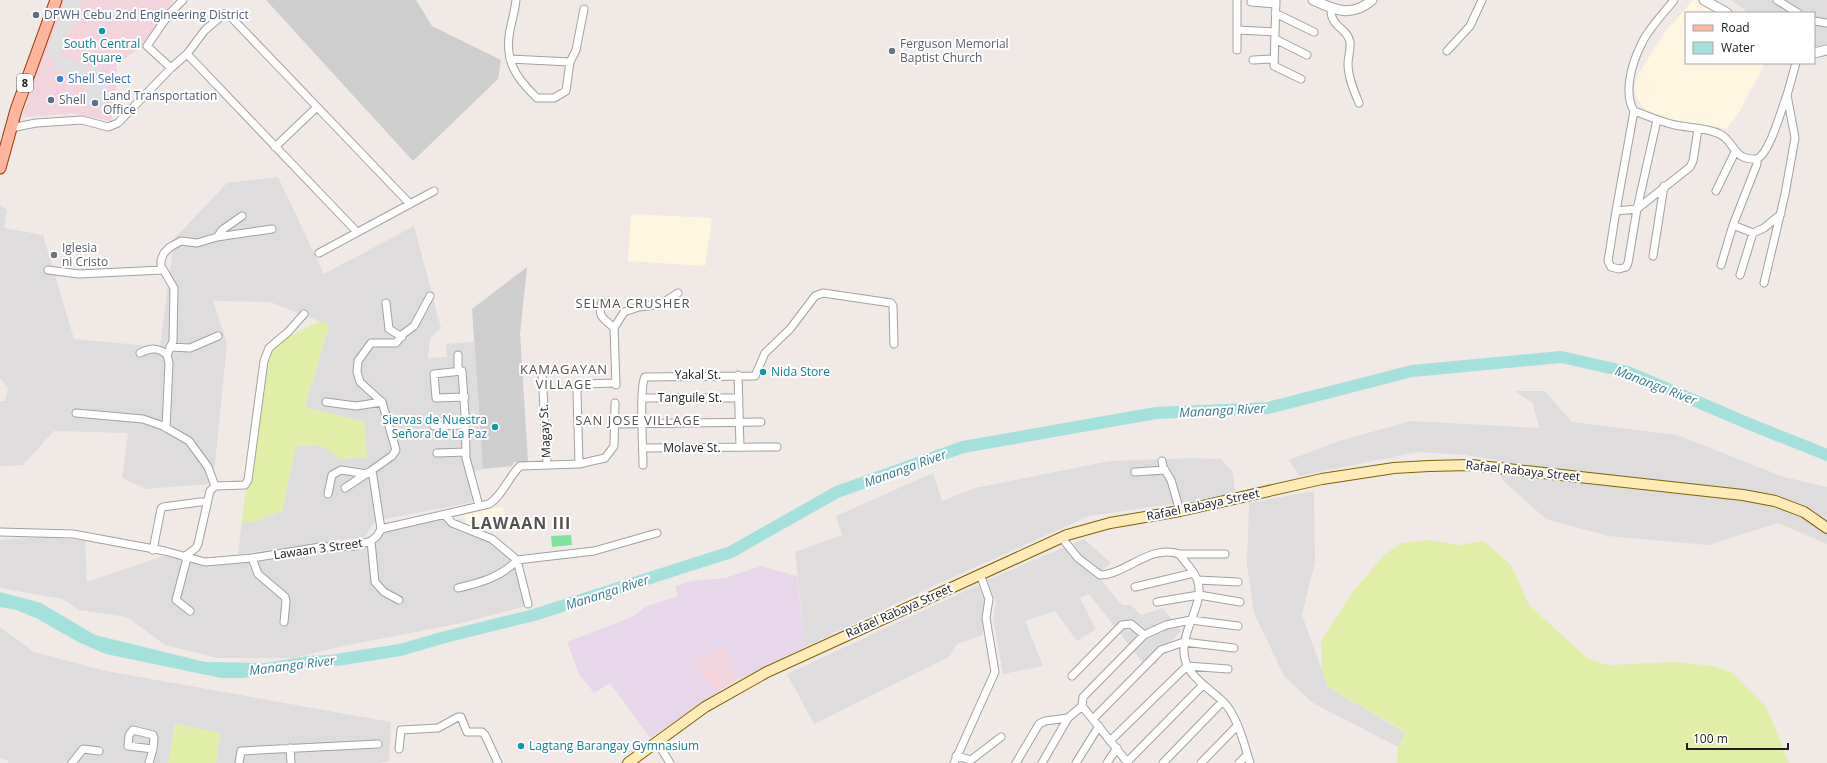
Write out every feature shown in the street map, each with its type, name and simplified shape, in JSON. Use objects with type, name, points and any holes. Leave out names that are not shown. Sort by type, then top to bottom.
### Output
[{"type":"main road","name":"8","points":[[0,168],[29,72],[56,0]]},
{"type":"main road","name":"Rafael Rabaya Street","points":[[628,763],[705,707],[767,672],[1061,537],[1110,523],[1180,511],[1322,478],[1429,466],[1471,465],[1743,494],[1775,501],[1804,512],[1827,528]]},
{"type":"street","points":[[171,68],[147,46],[169,14],[182,0]]},
{"type":"street","points":[[516,0],[509,38],[510,59],[521,83],[537,98],[554,98],[566,91],[570,62],[576,50],[584,9]]},
{"type":"street","points":[[1237,0],[1237,50]]},
{"type":"street","points":[[1318,1],[1331,8],[1352,12],[1365,6],[1372,0]]},
{"type":"street","points":[[1447,51],[1470,26],[1482,0]]},
{"type":"street","points":[[1674,0],[1641,44],[1632,70],[1630,86],[1631,106],[1634,111],[1657,120],[1706,130],[1723,136],[1735,152],[1742,156],[1757,159]]},
{"type":"street","points":[[1704,0],[1725,12]]},
{"type":"street","points":[[1777,0],[1796,12]]},
{"type":"street","points":[[1251,2],[1276,2],[1274,66],[1300,79]]},
{"type":"street","points":[[1331,8],[1330,16],[1332,20],[1347,35],[1350,42],[1348,66],[1350,81],[1359,103]]},
{"type":"street","points":[[1275,13],[1314,32]]},
{"type":"street","points":[[11,128],[36,123],[82,120],[108,127],[118,124],[171,68],[187,54],[205,30],[224,14],[230,15],[410,204]]},
{"type":"street","points":[[1815,21],[1827,23]]},
{"type":"street","points":[[1237,30],[1275,35],[1307,55]]},
{"type":"street","points":[[1815,53],[1827,50]]},
{"type":"street","points":[[187,54],[358,232]]},
{"type":"street","points":[[510,59],[570,62]]},
{"type":"street","points":[[1253,60],[1274,59]]},
{"type":"street","points":[[1721,265],[1733,225],[1757,164],[1757,159],[1769,147],[1780,113],[1788,95],[1796,64]]},
{"type":"street","points":[[1764,283],[1781,214],[1795,138],[1788,95]]},
{"type":"street","points":[[275,147],[316,107]]},
{"type":"street","points":[[1634,111],[1608,261],[1611,267],[1619,269],[1626,267],[1628,263],[1637,209],[1657,120]]},
{"type":"street","points":[[1616,211],[1637,209],[1664,186],[1690,167],[1693,161],[1698,129]]},
{"type":"street","points":[[1716,191],[1735,152]]},
{"type":"street","points":[[1653,256],[1664,186]]},
{"type":"street","points":[[319,253],[434,191]]},
{"type":"street","points":[[1733,225],[1753,233],[1764,228],[1781,214]]},
{"type":"street","points":[[217,237],[222,230],[242,216]]},
{"type":"street","points":[[166,428],[169,363],[167,355],[172,341],[174,288],[163,270],[160,260],[163,255],[176,243],[181,241],[198,243],[217,237],[272,228]]},
{"type":"street","points":[[1740,275],[1753,233]]},
{"type":"street","points":[[48,270],[79,274],[163,270]]},
{"type":"street","points":[[578,464],[577,391],[581,384],[616,384],[614,328],[624,312],[639,307],[664,302],[678,292]]},
{"type":"street","name":"Yakal St.","points":[[642,398],[643,380],[645,377],[649,376],[755,376],[766,352],[790,329],[815,296],[823,293],[891,303],[893,306],[894,344]]},
{"type":"street","points":[[346,488],[392,456],[396,450],[382,402],[360,382],[357,372],[358,361],[371,343],[396,343],[414,326],[430,296]]},
{"type":"street","points":[[602,302],[599,310],[601,316],[614,328]]},
{"type":"street","points":[[386,303],[389,329],[402,337]]},
{"type":"street","points":[[190,611],[176,600],[185,557],[196,548],[198,544],[210,491],[215,486],[245,485],[248,480],[264,361],[269,348],[288,332],[304,314]]},
{"type":"street","points":[[170,347],[190,348],[218,336]]},
{"type":"street","points":[[140,354],[150,349],[156,349],[167,355]]},
{"type":"street","points":[[458,355],[458,371]]},
{"type":"street","points":[[465,397],[436,398],[434,374],[462,371],[465,397],[466,452],[479,506]]},
{"type":"street","name":"Magay St.","points":[[542,372],[546,465]]},
{"type":"street","points":[[738,375],[740,448]]},
{"type":"street","points":[[642,398],[643,465]]},
{"type":"street","name":"Tanguile St.","points":[[642,398],[739,398]]},
{"type":"street","points":[[326,402],[356,406],[382,402]]},
{"type":"street","points":[[369,472],[381,528],[489,504],[496,500],[512,475],[520,466],[578,464],[599,461],[609,454],[614,446],[615,403]]},
{"type":"street","points":[[76,413],[143,419],[166,428],[189,441],[208,467],[215,486]]},
{"type":"street","points":[[615,424],[761,422]]},
{"type":"street","points":[[434,426],[465,425]]},
{"type":"street","name":"Molave St.","points":[[643,448],[777,447]]},
{"type":"street","points":[[437,453],[466,452]]},
{"type":"street","points":[[1162,461],[1171,480],[1180,511]]},
{"type":"street","points":[[328,494],[332,476],[341,470],[369,472]]},
{"type":"street","points":[[1135,472],[1165,470]]},
{"type":"street","points":[[153,550],[160,509],[163,507],[207,502]]},
{"type":"street","points":[[445,515],[452,523],[492,539],[517,560],[528,604]]},
{"type":"street","name":"Lawaan 3 Street","points":[[0,532],[73,534],[165,551],[205,562],[252,558],[320,547],[354,546],[371,541],[377,536],[381,528]]},
{"type":"street","points":[[458,588],[484,582],[517,560],[594,551],[657,533]]},
{"type":"street","points":[[1061,537],[1078,558],[1100,575],[1107,575],[1146,557],[1163,552],[1179,554],[1225,554]]},
{"type":"street","points":[[371,541],[376,582],[384,592],[399,600]]},
{"type":"street","points":[[1179,554],[1198,580],[1199,595],[1184,642],[1184,657],[1187,666],[1203,685],[1227,706],[1237,726],[1250,763]]},
{"type":"street","points":[[252,558],[258,574],[285,597],[284,622]]},
{"type":"street","points":[[1135,587],[1194,573]]},
{"type":"street","points":[[980,574],[990,599],[986,618],[995,672],[987,693],[955,760],[971,760],[1001,737]]},
{"type":"street","points":[[1198,580],[1238,582]]},
{"type":"street","points":[[1157,602],[1199,595],[1240,602]]},
{"type":"street","points":[[1203,685],[1128,762],[1082,706],[1082,697],[1144,635],[1166,625],[1191,620],[1238,626]]},
{"type":"street","points":[[1072,676],[1122,625],[1131,624],[1144,635]]},
{"type":"street","points":[[1093,719],[1161,650],[1184,642],[1234,648]]},
{"type":"street","points":[[1110,741],[1187,666],[1228,669]]},
{"type":"street","points":[[1163,763],[1222,702]]},
{"type":"street","points":[[1042,763],[1068,718],[1082,706]]},
{"type":"street","points":[[399,748],[401,730],[438,728],[458,717],[461,717],[467,732],[482,732],[485,735],[498,763]]},
{"type":"street","points":[[1016,763],[1039,724],[1044,721],[1068,718]]},
{"type":"street","points":[[1076,763],[1099,726]]},
{"type":"street","points":[[1201,763],[1237,726]]},
{"type":"street","points":[[656,742],[670,763]]},
{"type":"street","points":[[239,763],[241,750],[378,744]]},
{"type":"street","points":[[290,748],[291,763]]},
{"type":"street","points":[[1107,763],[1116,748]]},
{"type":"street","points":[[77,761],[83,749],[99,751]]},
{"type":"street","points":[[149,763],[153,749]]},
{"type":"street","points":[[1239,763],[1248,755]]},
{"type":"shaded area","name":"South Central Square","points":[[59,0],[173,0],[143,47],[117,63],[115,105],[111,121],[71,113],[64,116],[65,114],[22,117]]},
{"type":"shaded area","points":[[66,0],[82,0],[60,56],[109,74],[104,110],[81,104],[89,85],[54,69],[56,59],[45,55]]},
{"type":"shaded area","points":[[266,0],[416,0],[432,26],[501,60],[498,79],[413,161]]},
{"type":"shaded area","points":[[1693,0],[1696,0],[1716,12],[1685,12],[1685,64],[1764,64],[1739,113],[1727,128],[1693,125],[1665,119],[1645,109],[1637,99],[1634,88],[1639,73],[1665,32]]},
{"type":"shaded area","points":[[1731,0],[1827,0],[1827,44],[1815,48],[1815,12],[1748,12]]},
{"type":"shaded area","points":[[278,177],[324,274],[414,226],[441,328],[430,338],[428,358],[447,357],[446,344],[474,342],[483,469],[467,474],[472,502],[375,521],[365,537],[238,554],[242,521],[256,521],[282,511],[296,446],[320,445],[341,459],[367,457],[364,422],[305,407],[329,325],[270,302],[213,301],[227,343],[215,464],[209,484],[146,489],[122,478],[128,433],[54,431],[23,465],[0,466],[0,401],[5,401],[8,389],[0,378],[0,205],[7,210],[4,228],[43,235],[74,339],[160,347],[174,239],[227,183]]},
{"type":"shaded area","points":[[631,214],[712,218],[705,266],[628,261]]},
{"type":"shaded area","points":[[527,267],[520,334],[528,462],[514,462],[512,466],[483,469],[472,309]]},
{"type":"shaded area","points":[[1515,391],[1545,391],[1572,422],[1677,435],[1784,477],[1827,487],[1827,544],[1778,523],[1708,545],[1608,536],[1546,519],[1502,480],[1496,460],[1465,455],[1418,452],[1299,476],[1289,460],[1336,442],[1411,421],[1539,428],[1533,403]]},
{"type":"shaded area","points":[[1191,458],[1221,459],[1232,471],[1236,495],[1089,516],[929,588],[805,647],[795,552],[842,535],[836,516],[933,473],[942,501],[975,488],[1110,461]]},
{"type":"shaded area","points":[[1314,491],[1315,562],[1302,615],[1328,687],[1406,733],[1398,747],[1313,703],[1284,676],[1254,613],[1247,564],[1249,503]]},
{"type":"shaded area","points":[[503,507],[505,521],[466,525],[464,512]]},
{"type":"shaded area","points":[[446,518],[454,530],[491,541],[515,564],[526,606],[462,623],[343,646],[293,658],[218,658],[165,645],[127,617],[79,610],[63,599],[0,588],[0,540],[48,537],[85,541],[87,582],[166,555],[208,566],[242,563],[292,554],[344,549],[361,550],[374,545],[385,530]]},
{"type":"shaded area","points":[[1084,539],[1111,563],[1096,574],[1122,605],[1131,605],[1141,615],[1163,608],[1181,631],[1156,657],[1157,664],[1143,663],[1089,594],[1080,598],[1096,629],[1077,641],[1055,611],[1025,621],[1043,666],[1003,674],[993,618],[996,602],[987,580]]},
{"type":"shaded area","points":[[761,566],[797,576],[805,647],[737,680],[724,647],[695,662],[716,693],[650,738],[610,683],[594,693],[579,674],[567,642],[634,616],[645,607],[678,596],[675,586],[692,581],[725,578]]},
{"type":"shaded area","points":[[978,585],[985,598],[982,621],[983,635],[957,644],[949,657],[814,724],[787,674]]},
{"type":"shaded area","points":[[0,627],[34,652],[106,671],[391,722],[389,761],[378,763],[216,763],[220,733],[175,724],[168,763],[8,763],[8,761],[0,758]]},
{"type":"shaded area","points":[[724,647],[737,680],[716,693],[695,662]]},
{"type":"green space","points":[[320,321],[329,325],[305,407],[364,422],[367,457],[341,459],[320,445],[296,446],[282,511],[256,521],[242,521],[261,366],[266,348]]},
{"type":"green space","points":[[571,535],[572,545],[552,547],[551,536]]},
{"type":"green space","points":[[1427,540],[1460,545],[1483,541],[1511,565],[1529,605],[1588,659],[1608,665],[1676,662],[1713,666],[1731,672],[1767,708],[1789,763],[1397,763],[1398,747],[1406,732],[1328,687],[1322,670],[1321,641],[1352,593],[1384,555],[1402,543]]},
{"type":"green space","points":[[175,724],[220,733],[216,763],[168,763]]},
{"type":"water","points":[[0,592],[41,603],[95,635],[205,662],[266,663],[307,656],[351,654],[352,664],[307,666],[244,678],[221,678],[106,654],[78,642],[36,618],[16,610],[0,607]]},
{"type":"waterway","name":"Mananga River","points":[[336,660],[400,650],[445,637],[534,615],[731,552],[837,492],[963,447],[1156,413],[1268,408],[1412,371],[1561,357],[1628,372],[1747,423],[1827,455]]},
{"type":"place","name":"DPWH Cebu 2nd Engineering District","points":[[36,15]]},
{"type":"place","name":"South Central Square","points":[[102,31]]},
{"type":"place","name":"Ferguson Memorial Baptist Church","points":[[892,51]]},
{"type":"place","name":"Shell Select","points":[[60,79]]},
{"type":"place","name":"Shell","points":[[51,100]]},
{"type":"place","name":"Land Transportation Office","points":[[95,103]]},
{"type":"place","name":"Iglesia ni Cristo","points":[[54,255]]},
{"type":"place","name":"Nida Store","points":[[763,372]]},
{"type":"place","name":"Siervas de Nuestra Señora de La Paz","points":[[495,427]]},
{"type":"place","name":"Lagtang Barangay Gymnasium","points":[[521,746]]},
{"type":"district","name":"SELMA CRUSHER","points":[[633,303]]},
{"type":"district","name":"KAMAGAYAN VILLAGE","points":[[564,376]]},
{"type":"district","name":"SAN JOSE VILLAGE","points":[[638,420]]},
{"type":"district","name":"LAWAAN III","points":[[521,523]]}]
